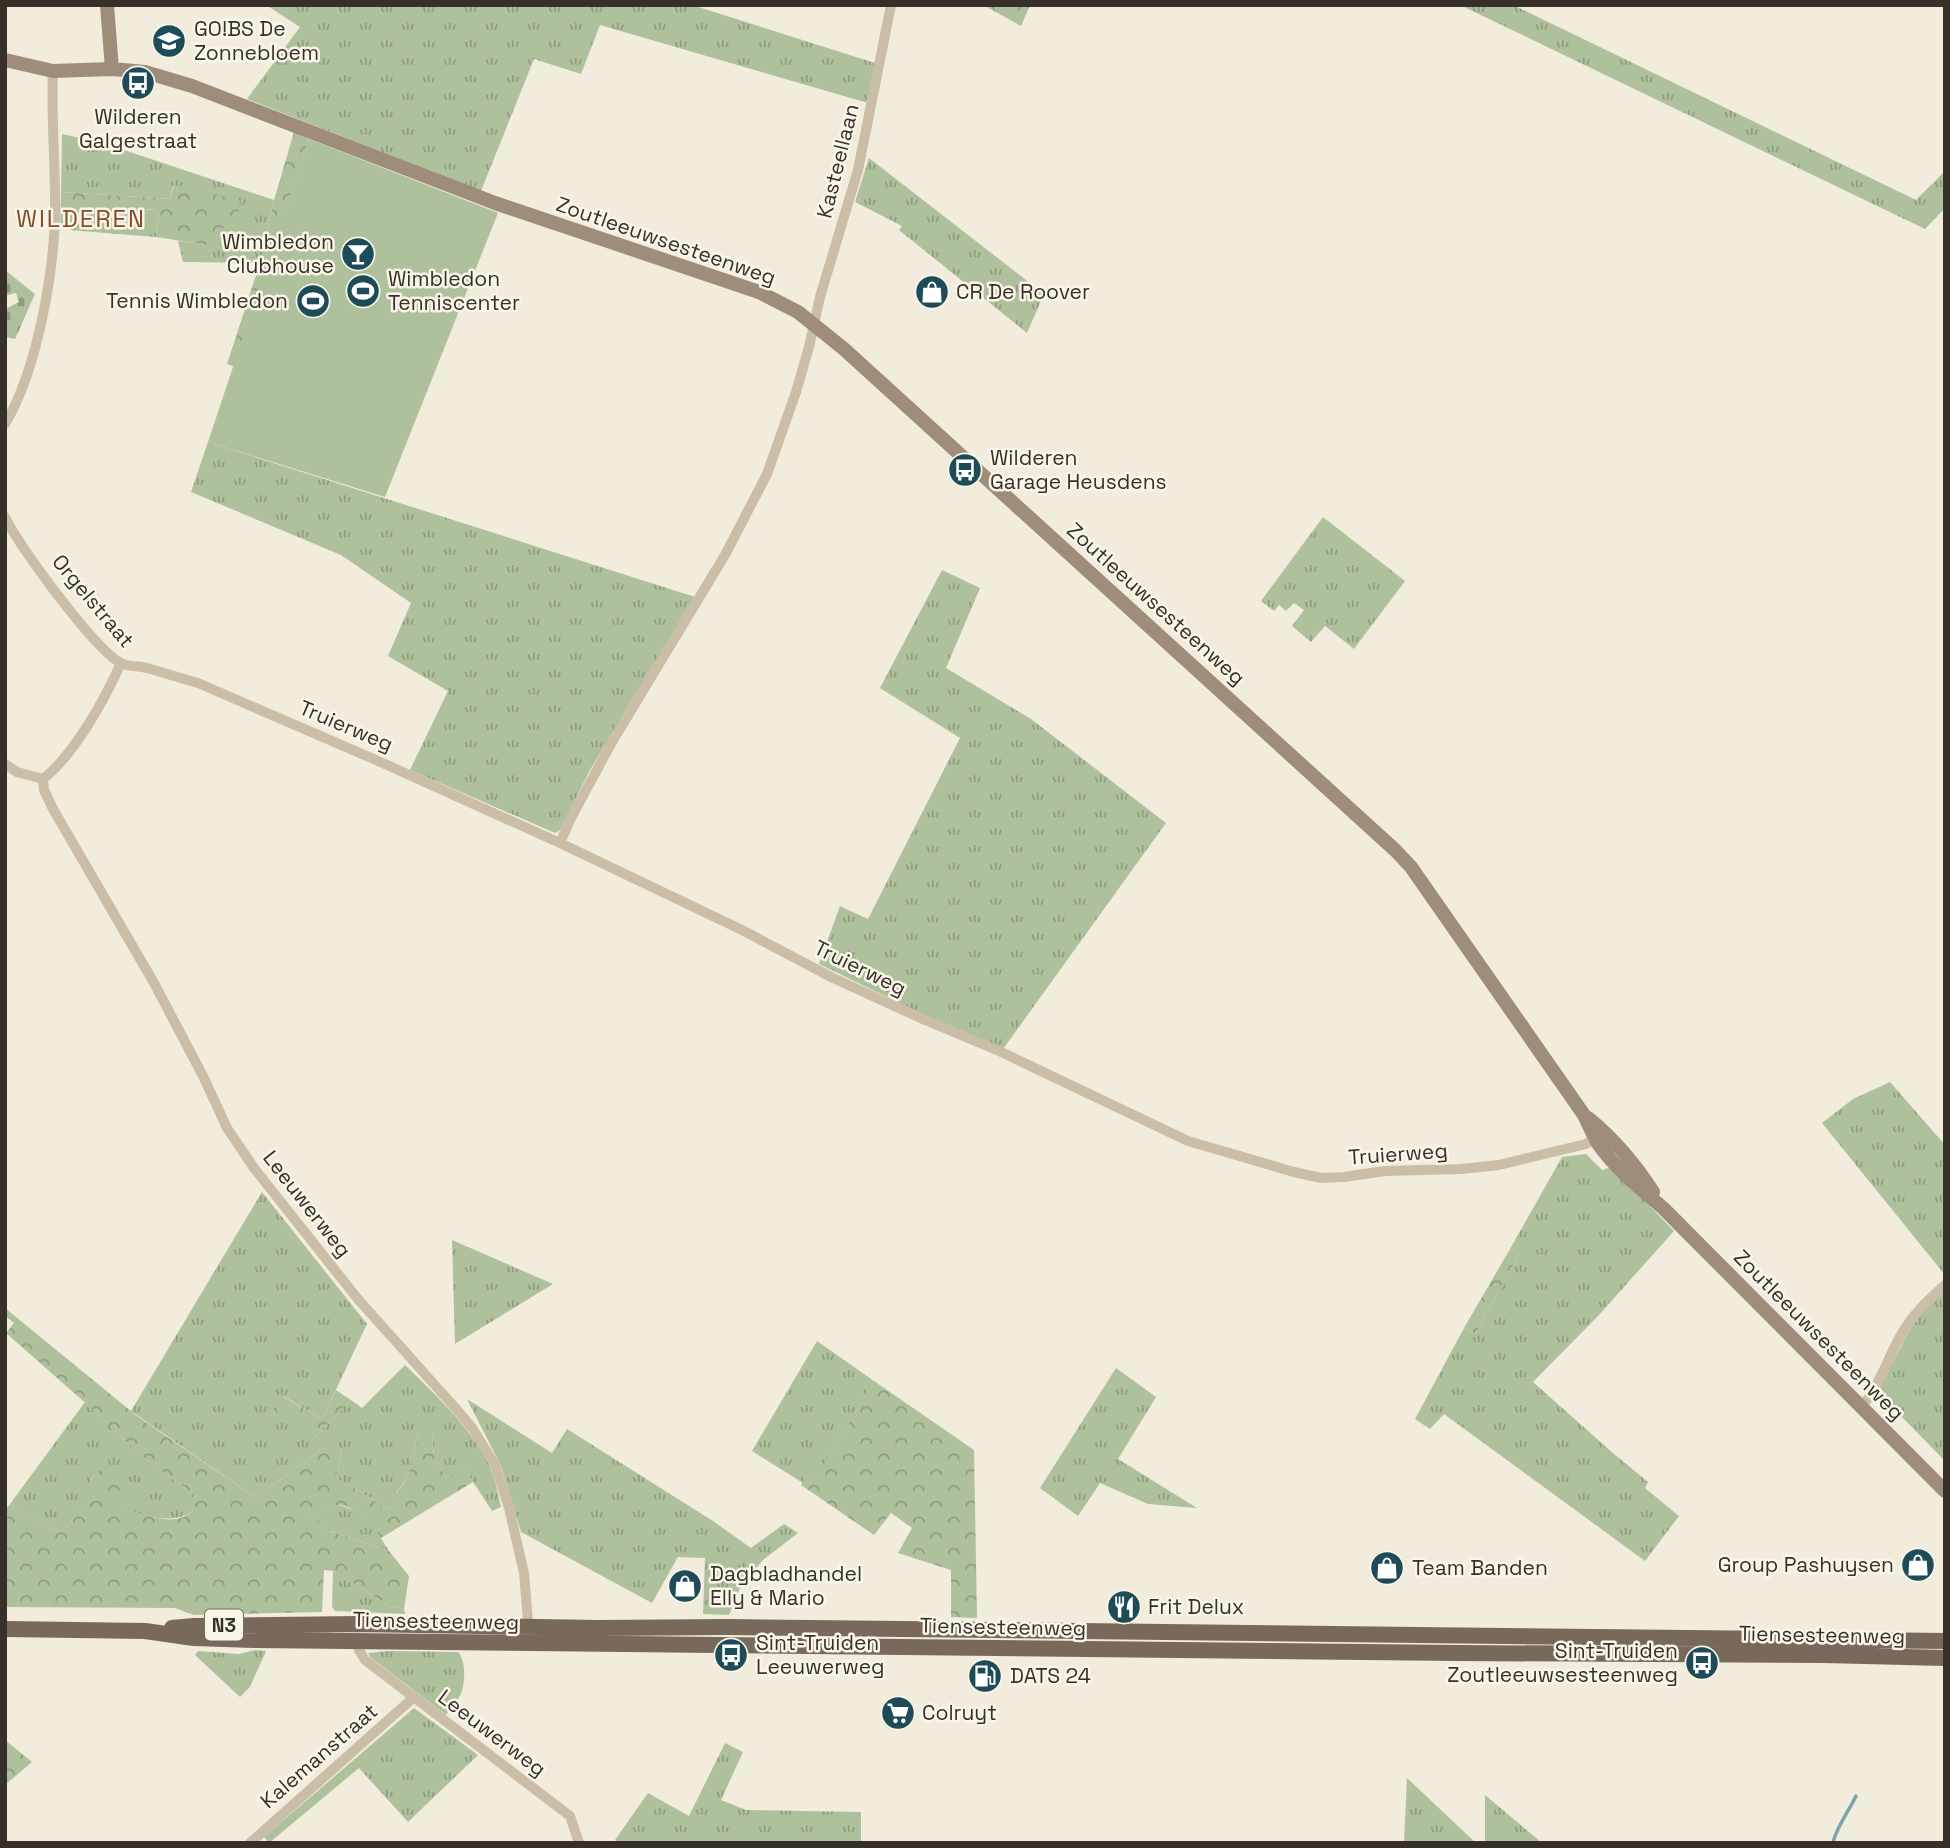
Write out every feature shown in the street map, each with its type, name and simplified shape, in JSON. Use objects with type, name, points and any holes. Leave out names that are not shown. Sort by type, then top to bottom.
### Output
[{"type":"main road","name":"Tiensesteenweg","points":[[5,1629],[145,1631],[194,1626],[358,1633],[1470,1653],[1945,1658]]},
{"type":"main road","name":"Tiensesteenweg","points":[[527,1635],[1037,1630],[1945,1641]]},
{"type":"street","points":[[107,5],[112,69]]},
{"type":"street","name":"Kasteellaan","points":[[560,843],[611,742],[725,555],[766,474],[796,392],[820,297],[858,170],[891,5]]},
{"type":"street","name":"Zoutleeuwsesteenweg","points":[[5,60],[53,71],[112,69],[145,72],[192,86],[505,207],[732,282],[782,303],[814,324],[1395,850],[1411,867],[1600,1135],[1608,1156],[1945,1491]]},
{"type":"street","points":[[5,424],[8,411],[19,397],[37,339],[49,277],[55,204],[53,71]]},
{"type":"street","name":"Orgelstraat","points":[[5,517],[23,547],[79,621],[108,653],[121,663],[101,703],[72,748],[43,779]]},
{"type":"street","name":"Truierweg","points":[[121,663],[198,683],[376,760],[560,843],[742,930],[833,978],[999,1051],[1188,1141],[1254,1162],[1321,1178],[1384,1171],[1499,1165],[1587,1143],[1600,1135]]},
{"type":"street","points":[[5,764],[17,772],[43,779]]},
{"type":"street","name":"Leeuwerweg","points":[[43,779],[44,790],[54,809],[154,983],[204,1076],[228,1128],[241,1148],[270,1189],[357,1298],[466,1420],[495,1465],[509,1508],[524,1573],[527,1635]]},
{"type":"street","points":[[1861,1407],[1876,1387],[1902,1332],[1921,1308],[1945,1285]]},
{"type":"street","name":"Leeuwerweg","points":[[358,1633],[359,1650],[365,1660],[570,1816],[579,1843]]},
{"type":"street","name":"Kalemanstraat","points":[[250,1843],[413,1698]]},
{"type":"green space","points":[[266,5],[692,5],[875,63],[868,103],[600,25],[581,74],[534,59],[481,191],[247,99],[300,27]]},
{"type":"green space","points":[[983,5],[1030,5],[1021,26]]},
{"type":"green space","points":[[1460,5],[1513,5],[1916,200],[1945,171],[1945,208],[1925,229]]},
{"type":"green space","points":[[294,132],[309,139],[235,367],[227,364],[260,263],[274,200]]},
{"type":"green space","points":[[62,134],[103,143],[274,200],[260,263],[183,262],[178,241],[214,245],[173,185],[170,199],[61,192]]},
{"type":"green space","name":"Wimbledon Tenniscenter","points":[[309,139],[498,213],[385,497],[208,442]]},
{"type":"green space","points":[[869,158],[1044,294],[1027,333],[899,230],[902,226],[855,202]]},
{"type":"green space","points":[[174,185],[240,200],[236,229],[218,228],[214,246],[156,237],[159,210],[120,208],[93,232],[60,229],[61,192],[170,199]]},
{"type":"green space","points":[[120,208],[159,210],[156,237],[93,232]]},
{"type":"green space","points":[[5,270],[35,294],[15,339],[5,337],[5,309],[19,302],[16,293],[5,296]]},
{"type":"green space","points":[[208,442],[695,597],[590,770],[560,830],[555,833],[410,770],[448,691],[388,656],[411,603],[341,555],[191,492]]},
{"type":"green space","points":[[1323,517],[1405,581],[1354,649],[1325,626],[1311,642],[1292,626],[1304,610],[1294,603],[1286,611],[1279,605],[1274,611],[1261,601]]},
{"type":"green space","points":[[942,570],[980,588],[946,668],[1031,719],[1166,823],[1003,1049],[819,964],[840,906],[868,919],[960,738],[880,688]]},
{"type":"green space","points":[[1890,1082],[1945,1145],[1945,1275],[1822,1123],[1853,1099]]},
{"type":"green space","points":[[1586,1154],[1602,1170],[1612,1167],[1674,1231],[1598,1316],[1533,1382],[1648,1482],[1645,1488],[1679,1516],[1645,1561],[1444,1414],[1430,1429],[1415,1419],[1464,1328],[1475,1334],[1519,1254],[1510,1249],[1562,1157]]},
{"type":"green space","points":[[262,1192],[367,1324],[322,1419],[283,1396],[315,1437],[351,1400],[362,1408],[405,1365],[448,1407],[476,1442],[490,1467],[501,1507],[492,1511],[464,1468],[446,1477],[434,1457],[432,1434],[418,1435],[408,1472],[397,1492],[401,1503],[388,1510],[336,1477],[342,1448],[323,1448],[256,1498],[131,1411]]},
{"type":"green space","points":[[452,1240],[553,1284],[455,1344]]},
{"type":"green space","points":[[1510,1249],[1519,1254],[1475,1334],[1464,1328]]},
{"type":"green space","points":[[1945,1288],[1945,1461],[1899,1414],[1880,1387],[1910,1329]]},
{"type":"green space","points":[[5,1308],[137,1416],[256,1498],[323,1448],[335,1445],[342,1448],[336,1477],[388,1510],[400,1503],[397,1493],[408,1473],[418,1435],[425,1430],[432,1434],[434,1457],[446,1477],[464,1467],[473,1482],[381,1538],[367,1520],[351,1508],[332,1505],[311,1513],[327,1530],[389,1551],[409,1576],[404,1609],[389,1606],[333,1571],[324,1570],[322,1612],[194,1615],[175,1608],[5,1607],[5,1510],[10,1504],[34,1520],[60,1532],[72,1520],[93,1477],[106,1464],[118,1468],[124,1481],[121,1505],[138,1513],[178,1519],[193,1510],[193,1494],[144,1458],[6,1333],[14,1323],[5,1316]]},
{"type":"green space","points":[[817,1341],[874,1381],[816,1479],[807,1474],[803,1483],[752,1451]]},
{"type":"green space","points":[[1116,1368],[1156,1397],[1118,1459],[1197,1508],[1148,1504],[1100,1483],[1078,1516],[1040,1488]]},
{"type":"green space","points":[[874,1381],[974,1450],[977,1618],[951,1617],[951,1570],[898,1553],[912,1528],[891,1513],[874,1535],[801,1485],[807,1474],[816,1478]]},
{"type":"green space","points":[[336,1390],[351,1400],[315,1437],[273,1410],[282,1396],[322,1419]]},
{"type":"green space","points":[[467,1399],[552,1453],[567,1429],[751,1548],[784,1524],[798,1533],[763,1560],[740,1588],[729,1615],[703,1614],[705,1558],[678,1557],[652,1603],[521,1532],[501,1466]]},
{"type":"green space","points":[[85,1402],[144,1458],[193,1494],[193,1510],[178,1518],[168,1519],[136,1513],[116,1501],[93,1475],[77,1514],[60,1532],[34,1520],[10,1504]]},
{"type":"green space","points":[[335,1504],[358,1511],[372,1524],[389,1551],[327,1530],[310,1513],[321,1506]]},
{"type":"green space","points":[[333,1571],[389,1606],[404,1609],[405,1614],[335,1611],[332,1607]]},
{"type":"green space","points":[[255,1650],[266,1651],[250,1687],[240,1697],[195,1655],[198,1651],[239,1654]]},
{"type":"green space","points":[[458,1652],[464,1665],[463,1686],[459,1697],[446,1715],[368,1653]]},
{"type":"green space","points":[[414,1708],[478,1755],[408,1822],[359,1768],[269,1843],[264,1837]]},
{"type":"green space","points":[[5,1740],[32,1762],[5,1785]]},
{"type":"green space","points":[[725,1743],[743,1752],[721,1800],[746,1810],[861,1812],[861,1843],[620,1843],[615,1840],[648,1793],[689,1816]]},
{"type":"green space","points":[[1407,1778],[1476,1843],[1404,1843]]},
{"type":"green space","points":[[1485,1795],[1542,1843],[1485,1843]]},
{"type":"waterway","points":[[1833,1843],[1856,1796]]},
{"type":"place","name":"GO!BS De Zonnebloem","points":[[169,41]]},
{"type":"place","name":"Wilderen Galgestraat","points":[[138,83]]},
{"type":"place","name":"Wimbledon Clubhouse","points":[[358,254]]},
{"type":"place","name":"Wimbledon Tenniscenter","points":[[363,291]]},
{"type":"place","name":"CR De Roover","points":[[932,292]]},
{"type":"place","name":"Tennis Wimbledon","points":[[313,301]]},
{"type":"place","name":"Wilderen Garage Heusdens","points":[[965,470]]},
{"type":"place","name":"Group Pashuysen","points":[[1918,1565]]},
{"type":"place","name":"Team Banden","points":[[1387,1568]]},
{"type":"place","name":"Dagbladhandel Elly & Mario","points":[[685,1586]]},
{"type":"place","name":"Frit Delux","points":[[1124,1607]]},
{"type":"place","name":"Sint-Truiden Leeuwerweg","points":[[731,1655]]},
{"type":"place","name":"Sint-Truiden Zoutleeuwsesteenweg","points":[[1702,1663]]},
{"type":"place","name":"DATS 24","points":[[985,1676]]},
{"type":"place","name":"Colruyt","points":[[898,1713]]},
{"type":"district","name":"WILDEREN","points":[[81,219]]}]
